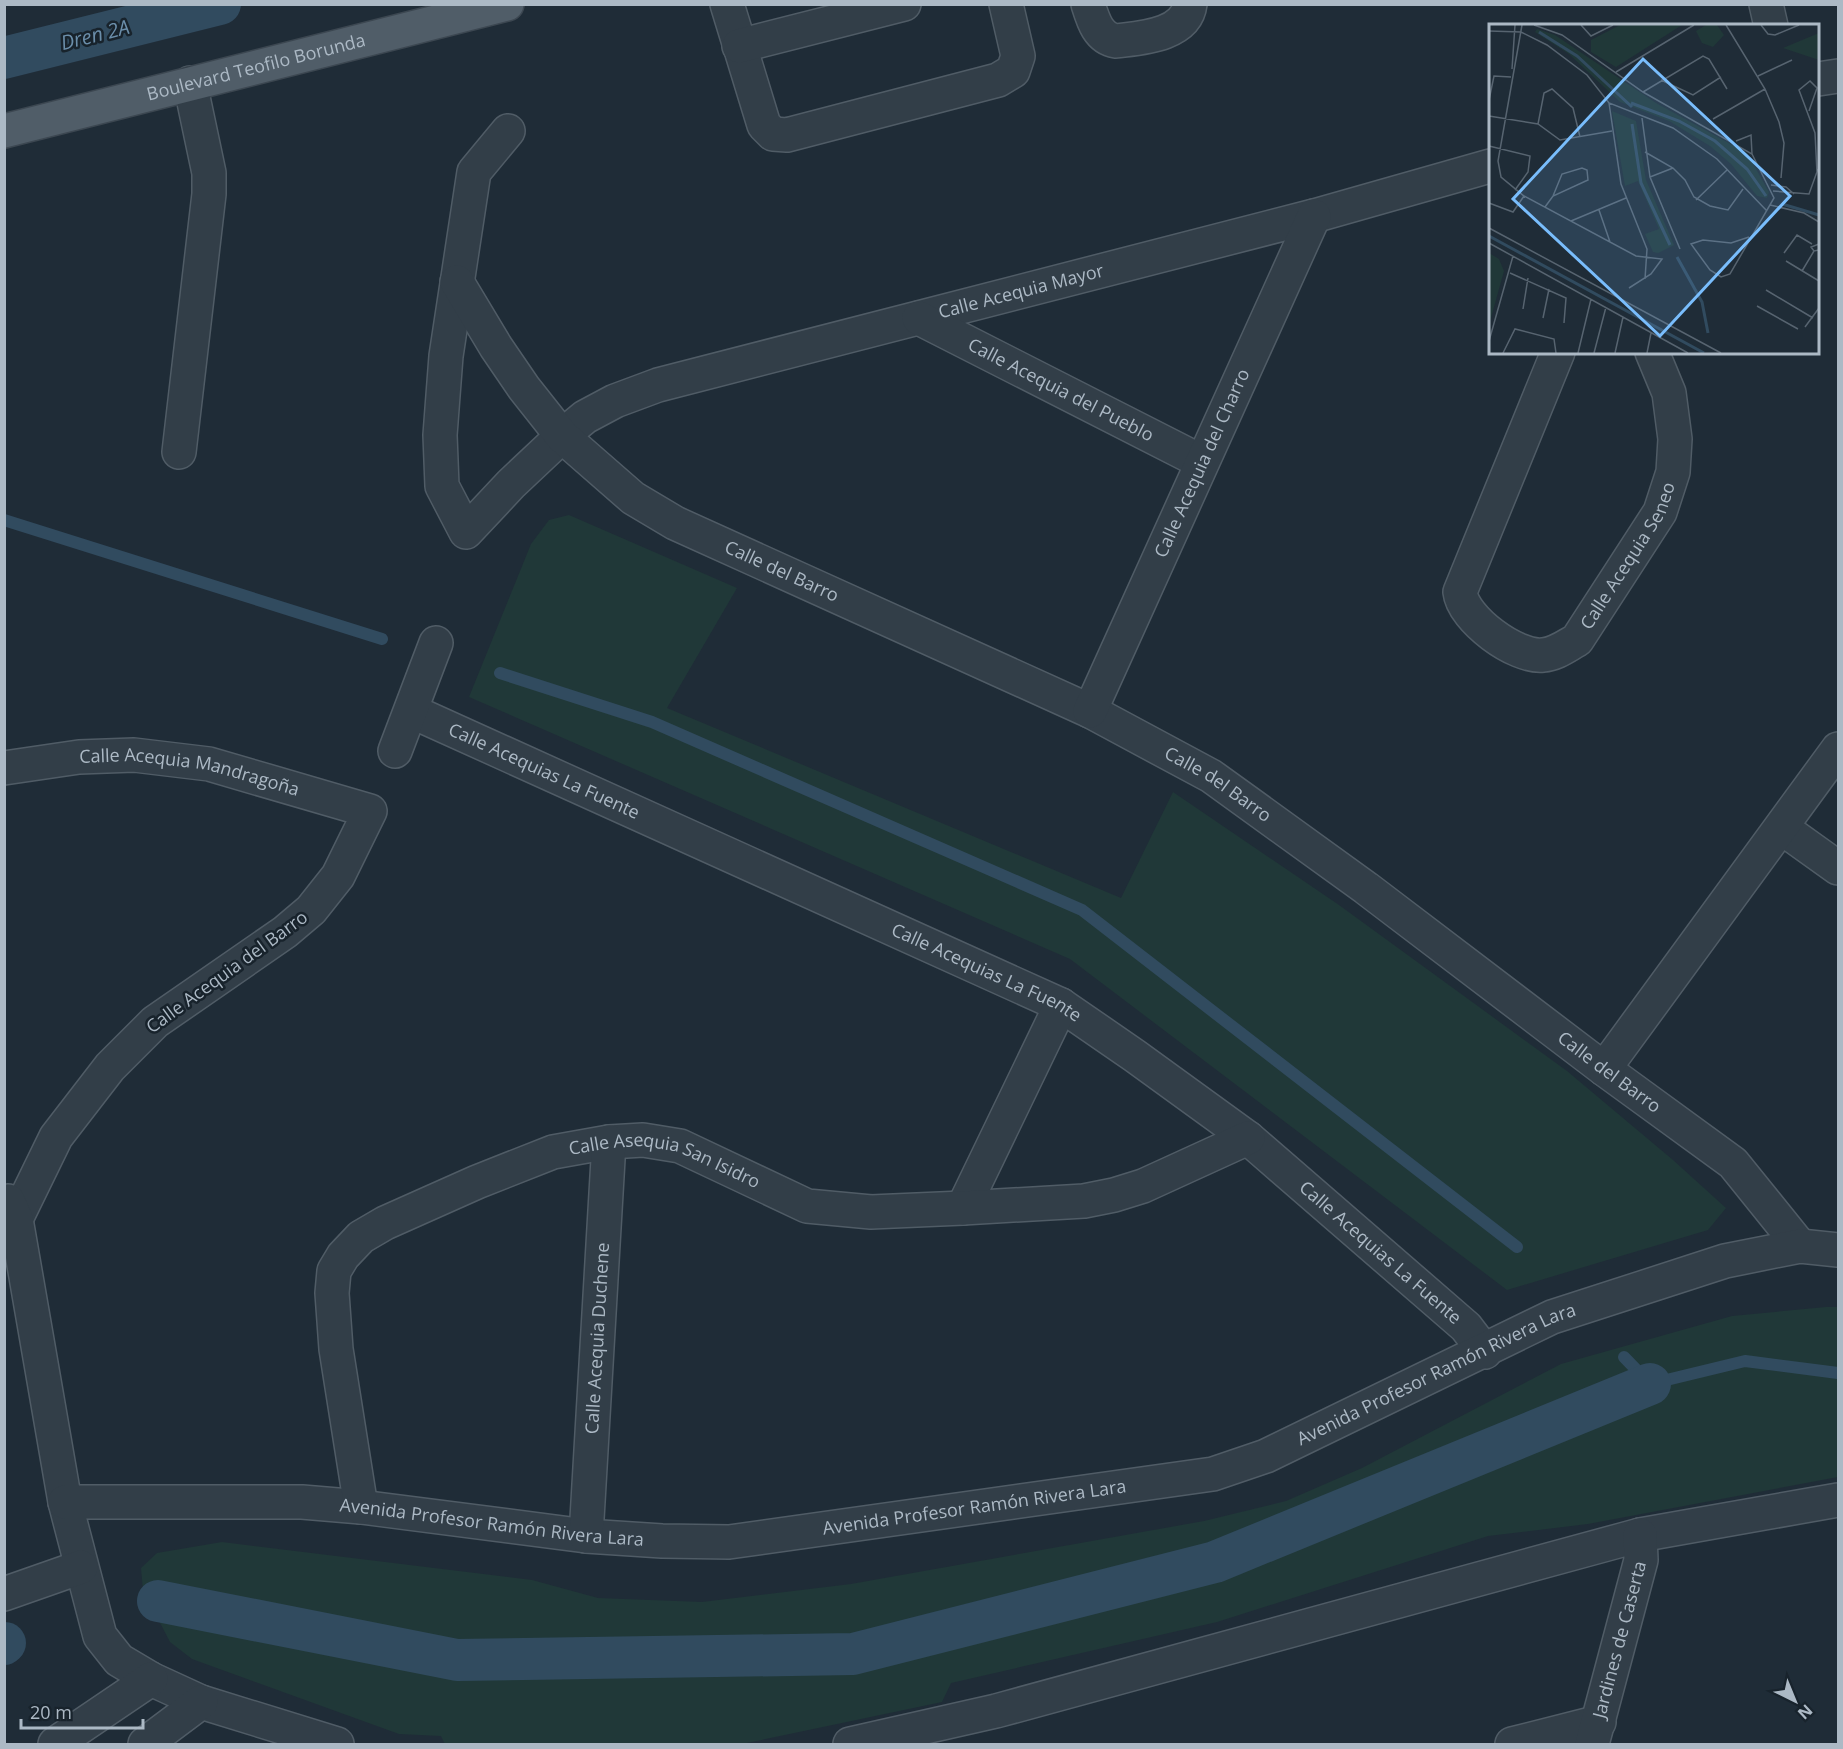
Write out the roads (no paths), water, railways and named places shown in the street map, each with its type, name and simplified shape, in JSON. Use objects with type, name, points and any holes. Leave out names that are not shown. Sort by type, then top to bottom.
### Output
[{"type":"main road","name":"Boulevard Teofilo Borunda","points":[[4,130],[507,4]]},
{"type":"street","points":[[728,4],[764,125],[773,134],[787,135],[998,80],[1013,71],[1018,56],[1006,4]]},
{"type":"street","points":[[739,46],[904,4]]},
{"type":"street","points":[[1088,4],[1102,34],[1108,40],[1116,41],[1162,33],[1174,27],[1183,20],[1190,4]]},
{"type":"street","points":[[1766,4],[1771,24]]},
{"type":"street","points":[[1819,79],[1839,76]]},
{"type":"street","points":[[179,452],[209,194],[209,173],[190,83]]},
{"type":"street","points":[[457,282],[496,347],[524,388],[562,436],[466,532],[442,486],[440,435],[446,356],[457,282],[474,172],[508,130]]},
{"type":"street","name":"Calle Acequia Mayor","points":[[562,436],[585,417],[615,401],[658,386],[1314,216],[1489,166]]},
{"type":"street","name":"Calle Acequia del Charro","points":[[1090,711],[1314,216]]},
{"type":"street","name":"Calle Acequia del Pueblo","points":[[919,318],[1203,462]]},
{"type":"street","name":"Calle Acequia Seneo","points":[[1557,354],[1460,592],[1463,605],[1475,620],[1514,650],[1543,655],[1556,652],[1577,640],[1660,512],[1673,472],[1675,439],[1669,393],[1653,354]]},
{"type":"street","name":"Calle del Barro","points":[[562,436],[633,498],[675,523],[1090,711],[1211,776],[1366,888],[1604,1069],[1733,1163],[1800,1246]]},
{"type":"street","points":[[395,751],[436,643]]},
{"type":"street","name":"Calle Acequias La Fuente","points":[[411,711],[1061,1005],[1248,1138],[1466,1327],[1485,1352]]},
{"type":"street","points":[[1604,1069],[1839,749]]},
{"type":"street","name":"Calle Acequia Mandragoña","points":[[4,768],[79,757],[134,755],[209,764],[370,811]]},
{"type":"street","name":"Calle Acequia del Barro","points":[[151,1679],[119,1660],[100,1636],[65,1502],[10,1207],[56,1137],[110,1067],[155,1022],[285,932],[311,910],[338,876],[370,811]]},
{"type":"street","points":[[1782,828],[1839,868]]},
{"type":"street","points":[[963,1208],[1061,1005]]},
{"type":"street","name":"Calle Asequia San Isidro","points":[[361,1507],[336,1349],[332,1293],[334,1271],[343,1256],[369,1232],[477,1182],[553,1152],[609,1142],[643,1140],[680,1146],[807,1206],[871,1212],[963,1208],[1084,1201],[1114,1195],[1143,1186],[1248,1138]]},
{"type":"street","name":"Calle Acequia Duchene","points":[[586,1536],[609,1142]]},
{"type":"street","name":"Avenida Profesor Ramón Rivera Lara","points":[[65,1502],[302,1503],[361,1507],[586,1536],[662,1541],[729,1542],[1213,1474],[1266,1456],[1485,1352],[1552,1317],[1725,1261],[1800,1246],[1839,1250]]},
{"type":"street","points":[[850,1744],[996,1711],[1640,1535],[1839,1500]]},
{"type":"street","name":"Jardines de Caserta","points":[[1596,1733],[1641,1560],[1640,1535]]},
{"type":"street","points":[[4,1594],[81,1567]]},
{"type":"street","points":[[55,1744],[151,1679],[201,1702],[337,1744]]},
{"type":"street","points":[[145,1744],[201,1702]]},
{"type":"street","points":[[1512,1744],[1596,1733]]},
{"type":"waterway","name":"Dren 2A","points":[[4,58],[220,4]]},
{"type":"waterway","points":[[4,520],[382,639]]},
{"type":"waterway","points":[[500,673],[652,722],[1082,910],[1517,1247]]},
{"type":"waterway","points":[[1624,1357],[1650,1384],[1745,1361],[1838,1373]]},
{"type":"waterway","points":[[158,1601],[457,1660],[853,1654],[1215,1562],[1650,1384]]}]
